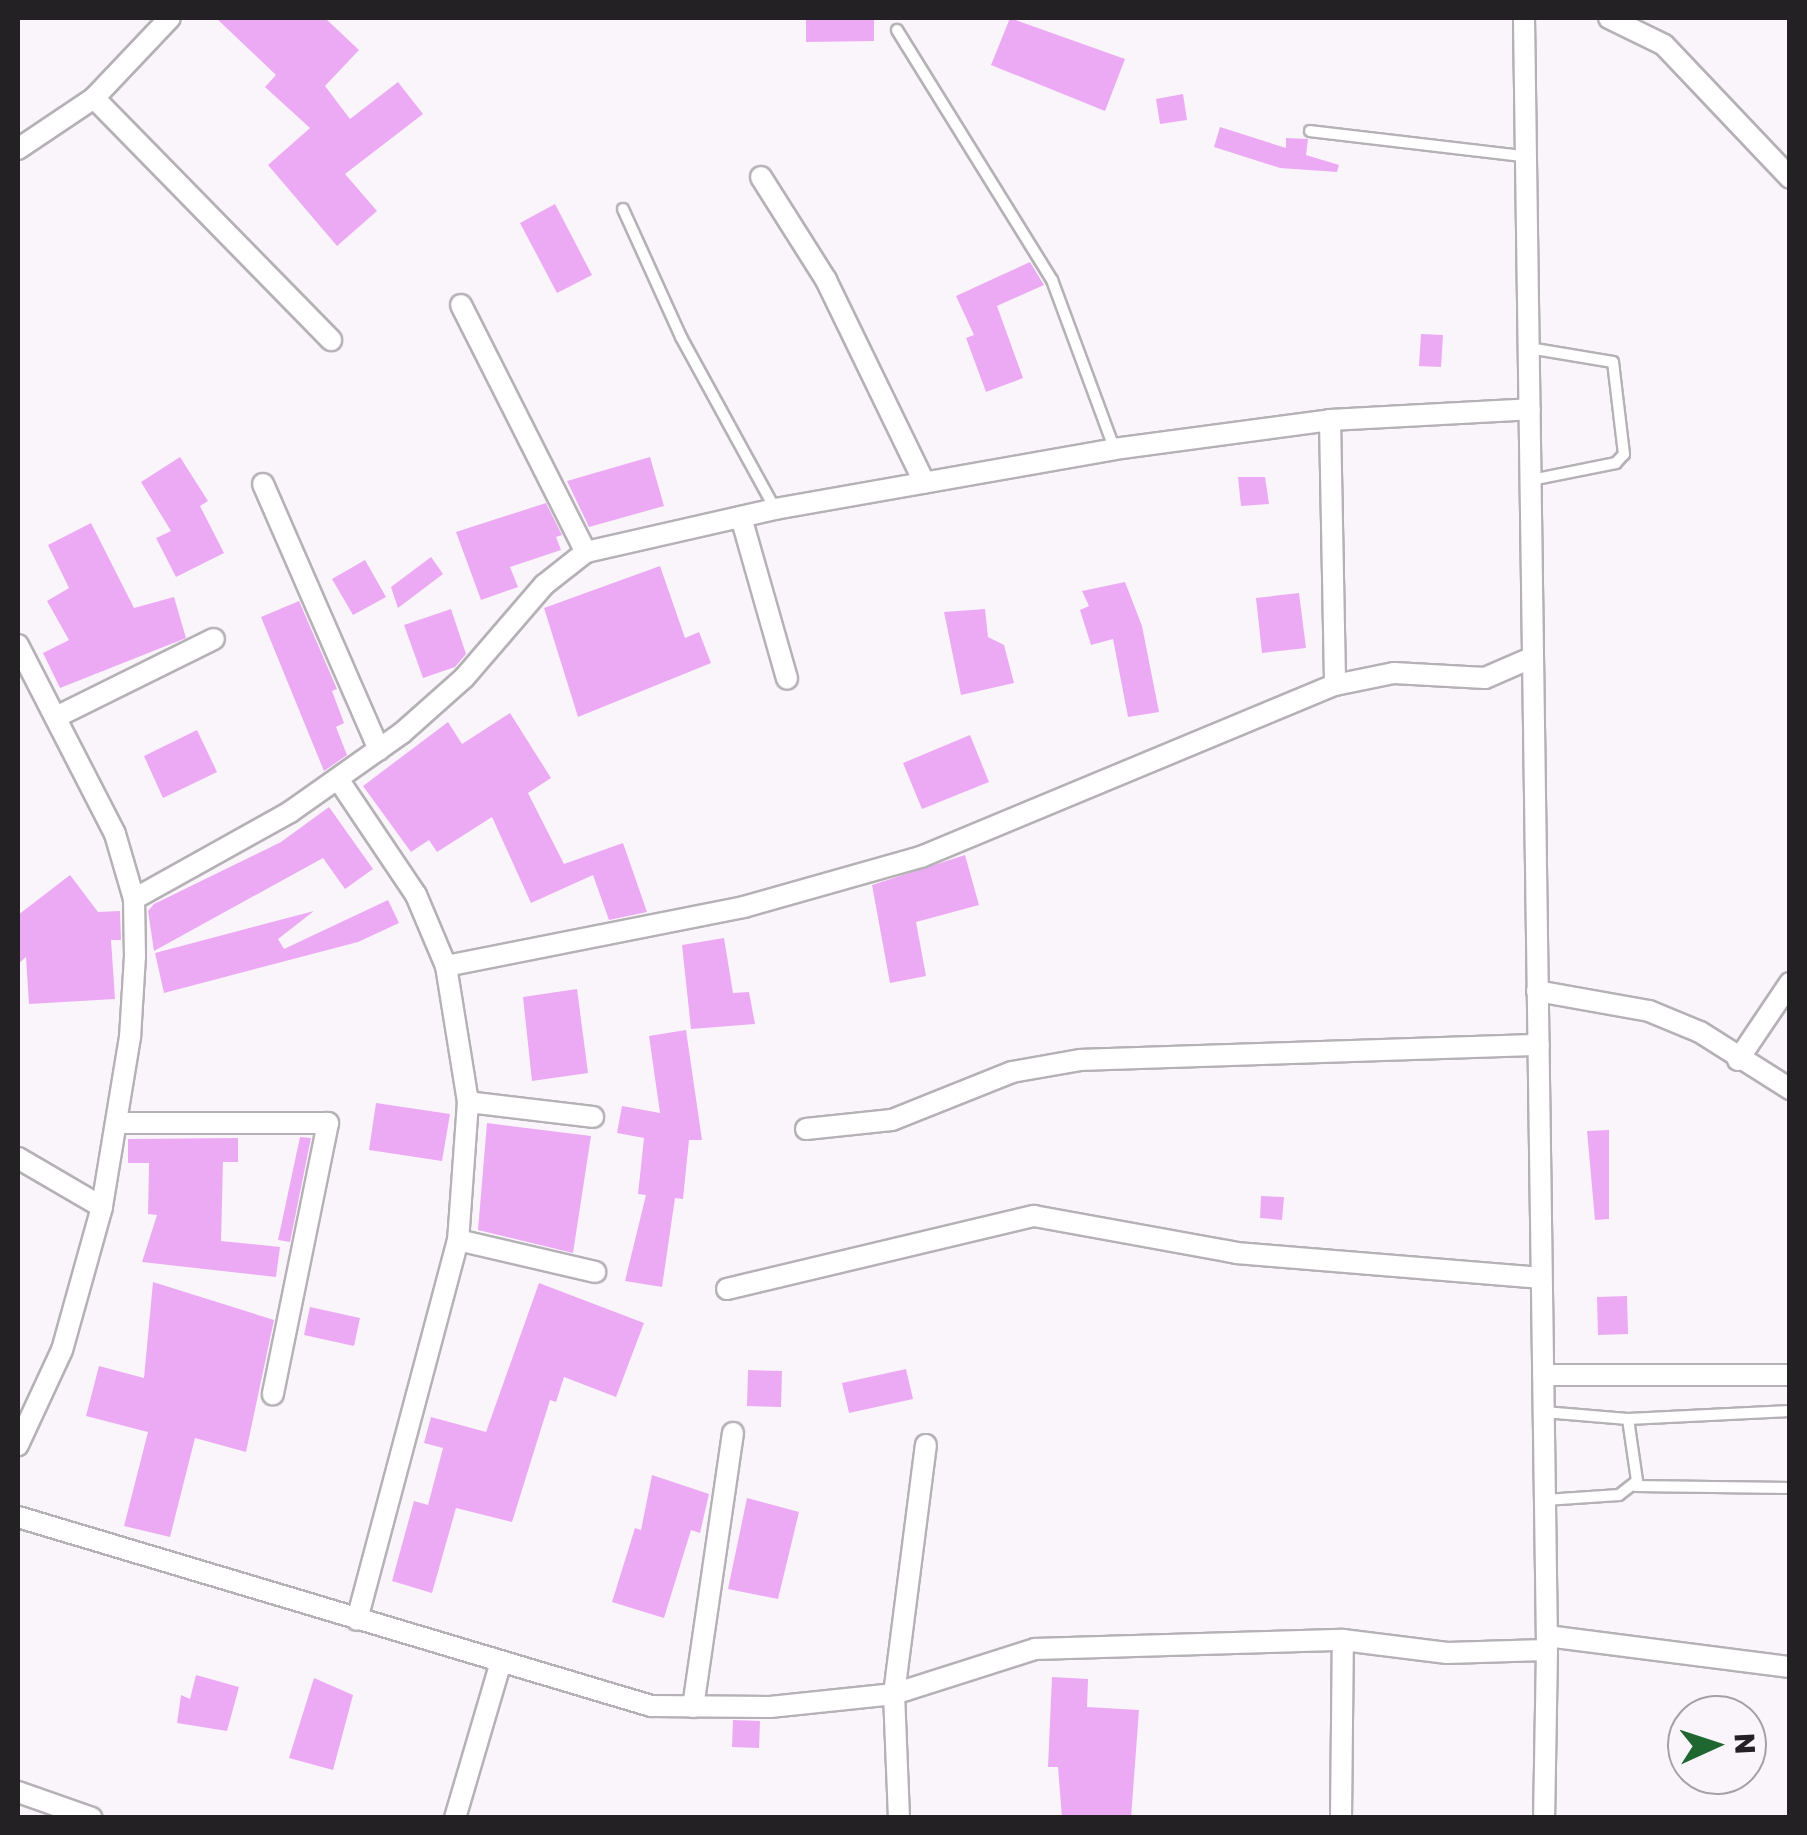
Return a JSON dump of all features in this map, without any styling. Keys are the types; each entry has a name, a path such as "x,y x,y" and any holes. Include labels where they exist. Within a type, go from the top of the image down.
{"street":[{"path":"18,148 94,98 170,18"},
{"path":"1524,18 1529,659 1546,1500 1544,1818"},
{"path":"1609,18 1664,45 1790,178"},
{"path":"94,98 331,340"},
{"path":"761,177 826,280 924,482"},
{"path":"461,305 586,552"},
{"path":"134,899 338,779 379,750 464,678 544,585 586,552 775,509 1114,450 1330,420 1530,408"},
{"path":"1330,420 1334,684"},
{"path":"263,484 379,750"},
{"path":"741,517 787,679"},
{"path":"56,717 214,638"},
{"path":"18,645 115,834 134,899 130,1038 102,1207 62,1350 18,1445"},
{"path":"446,966 744,906 922,858 1334,684 1394,673 1485,678 1529,659"},
{"path":"338,779 416,895 446,966 468,1102 458,1240 358,1620"},
{"path":"1738,1060 1790,983"},
{"path":"1537,991 1650,1011 1700,1032 1738,1060 1790,1088"},
{"path":"806,1129 892,1120 1012,1072 1081,1060 1538,1045"},
{"path":"468,1102 593,1117"},
{"path":"118,1123 328,1123 273,1394"},
{"path":"18,1158 102,1207"},
{"path":"727,1290 1034,1216 1237,1253 1542,1278"},
{"path":"458,1240 595,1272"},
{"path":"1542,1375 1790,1375"},
{"path":"692,1706 733,1433"},
{"path":"898,1818 894,1694 926,1445"},
{"path":"18,1517 651,1706 770,1707 894,1694 1035,1649 1343,1640 1446,1653 1547,1643 1790,1667"},
{"path":"1341,1818 1343,1640"},
{"path":"455,1818 501,1662"},
{"path":"18,1792 92,1818"}],"lane":[{"path":"897,30 1052,280 1114,450"},
{"path":"1310,131 1524,156"},
{"path":"623,209 681,337 775,509"},
{"path":"1528,348 1612,362 1624,454 1616,464 1529,480"},
{"path":"1543,1412 1628,1419 1790,1411"},
{"path":"1628,1419 1634,1428 1635,1486"},
{"path":"1546,1500 1619,1496 1635,1486 1790,1488"}],"building":[{"path":"216,18 325,18 359,50 325,86 350,119 398,82 423,114 345,174 377,211 337,246 268,165 310,128 265,87 276,75"},
{"path":"806,18 874,18 874,41 806,42"},
{"path":"1010,18 1125,59 1105,111 991,65"},
{"path":"1183,94 1187,120 1160,124 1156,99"},
{"path":"1220,127 1286,148 1286,138 1308,139 1306,155 1339,165 1337,172 1280,168 1214,147"},
{"path":"555,204 592,275 557,293 520,223"},
{"path":"1030,262 1044,285 997,306 1023,378 986,392 966,338 974,335 956,296"},
{"path":"1421,334 1443,335 1441,367 1419,366"},
{"path":"180,457 208,501 200,506 224,553 176,577 156,538 171,531 141,482"},
{"path":"650,457 664,506 589,527 567,481"},
{"path":"1238,477 1265,477 1269,504 1241,506"},
{"path":"546,503 562,535 556,537 561,550 510,567 518,587 481,600 456,532"},
{"path":"91,523 134,608 174,597 186,638 60,688 43,653 69,640 47,601 69,588 48,545"},
{"path":"431,557 443,574 398,608 391,587"},
{"path":"365,560 386,597 353,615 332,579"},
{"path":"660,566 685,638 699,632 711,663 578,717 544,608"},
{"path":"1125,582 1142,626 1159,712 1128,717 1113,639 1091,645 1080,610 1089,606 1082,591"},
{"path":"1299,593 1306,648 1262,653 1256,598"},
{"path":"299,601 337,689 332,691 344,723 336,727 347,755 324,771 261,617"},
{"path":"451,609 466,654 455,667 423,678 404,625"},
{"path":"985,609 988,637 1004,645 1014,683 961,695 944,612"},
{"path":"510,713 551,778 528,793 564,864 623,843 647,912 609,920 593,875 531,903 492,817 437,852 429,840 411,852 363,786 448,722 462,744"},
{"path":"197,730 217,772 163,798 144,756"},
{"path":"970,735 989,782 922,809 903,763"},
{"path":"329,807 373,869 345,889 323,858 154,951 148,911 154,904 281,842"},
{"path":"965,855 979,905 916,922 926,976 890,983 872,885"},
{"path":"70,875 98,912 120,911 121,940 111,940 115,999 29,1004 26,957 18,964 18,915"},
{"path":"388,900 399,923 358,942 164,993 155,953 314,911 278,939 284,949"},
{"path":"724,938 733,993 749,992 755,1024 691,1029 682,945"},
{"path":"577,989 588,1073 532,1081 523,997"},
{"path":"686,1030 702,1140 689,1140 683,1199 675,1198 662,1287 625,1281 646,1195 638,1194 644,1138 617,1133 622,1106 660,1113 649,1036"},
{"path":"376,1103 450,1114 442,1161 369,1150"},
{"path":"487,1123 591,1136 573,1253 478,1230"},
{"path":"1609,1130 1609,1219 1595,1220 1587,1131"},
{"path":"300,1137 311,1138 290,1242 278,1240"},
{"path":"238,1138 238,1162 223,1162 221,1241 280,1247 276,1277 142,1262 157,1215 148,1214 149,1163 128,1163 128,1139"},
{"path":"1261,1196 1284,1197 1282,1220 1260,1218"},
{"path":"153,1282 274,1320 246,1452 195,1438 170,1537 124,1526 148,1432 86,1416 99,1366 144,1378"},
{"path":"539,1283 644,1323 616,1397 564,1377 556,1402 550,1400 512,1522 456,1508 432,1593 392,1581 414,1501 428,1505 443,1448 424,1443 431,1417 486,1432"},
{"path":"1627,1296 1628,1334 1598,1335 1597,1297"},
{"path":"310,1307 360,1318 354,1346 304,1335"},
{"path":"906,1369 913,1399 849,1413 842,1383"},
{"path":"748,1370 782,1371 781,1407 747,1406"},
{"path":"652,1475 709,1494 700,1533 691,1530 664,1618 612,1602 635,1528 641,1530"},
{"path":"747,1498 799,1512 778,1599 728,1589"},
{"path":"196,1675 239,1687 227,1731 177,1723 181,1695 190,1699"},
{"path":"1052,1677 1088,1679 1087,1707 1139,1710 1131,1818 1062,1818 1058,1767 1048,1767"},
{"path":"314,1678 353,1695 333,1770 289,1758"},
{"path":"733,1720 760,1721 759,1748 732,1747"}]}
